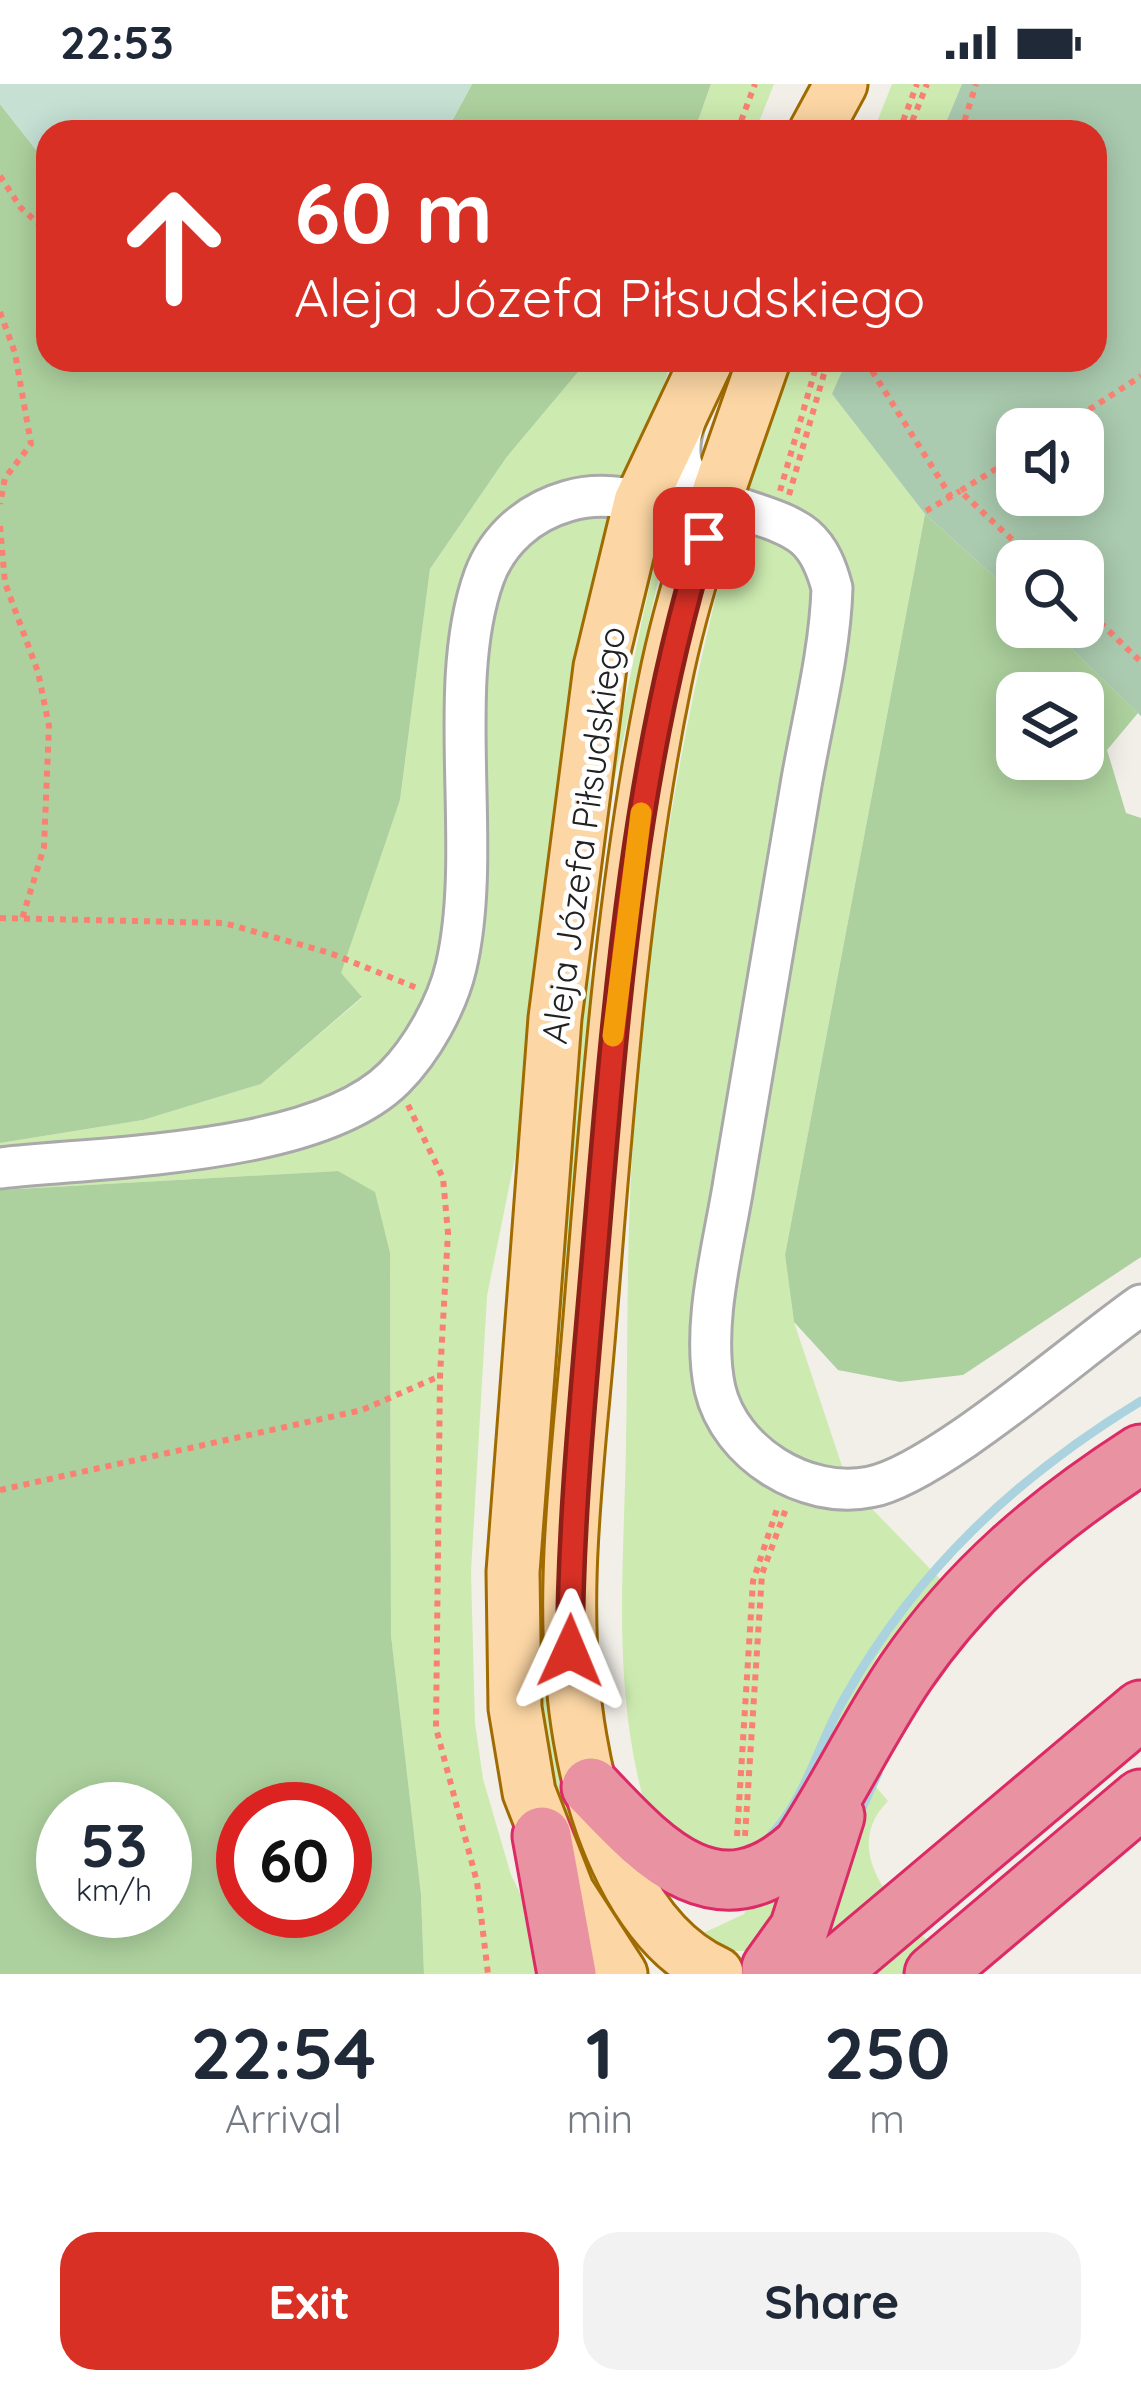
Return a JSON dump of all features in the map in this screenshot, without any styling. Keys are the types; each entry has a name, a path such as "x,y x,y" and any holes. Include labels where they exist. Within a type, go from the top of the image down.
{"highway":[{"path":"591,1787 652,1852 681,1870 742,1878 779,1865 802,1846 908,1670 966,1595 1069,1500 1141,1454"},
{"path":"828,1974 1141,1710"},
{"path":"748,1972 799,1929 854,1755"},
{"path":"941,1968 1141,1799"},
{"path":"542,1836 568,1955 567,1974"}],"main road":[{"path":"822,120 841,84"},
{"path":"852,120 866,84"},
{"name":"Aleja Józefa Piłsudskiego","path":"621,1974 583,1920 542,1836 521,1751 512,1630 536,1255 568,894 600,667 640,502 701,372"},
{"name":"Aleja Józefa Piłsudskiego","path":"748,1972 674,1947 633,1889 591,1787 570,1651 585,1379 625,917 681,614 760,372"}],"street":[{"path":"703,372 680,446 691,477 716,500 805,537 818,551 832,588 712,1340 716,1390 726,1419 762,1460 793,1477 823,1488 870,1487 906,1472 1141,1305"},
{"path":"0,1168 275,1135 337,1115 393,1079 444,999 455,971 464,910 474,610 499,547 522,522 549,506 580,497 640,502 674,513 688,550 681,614"}],"path":[{"path":"742,120 755,84"},
{"path":"904,120 917,84"},
{"path":"913,120 927,84"},
{"path":"965,120 976,84"},
{"path":"0,176 36,221"},
{"path":"0,312 15,353 31,444 5,478 0,504"},
{"path":"776,524 815,372"},
{"path":"776,524 824,372"},
{"path":"872,372 951,497"},
{"path":"1091,408 1141,376"},
{"path":"926,511 996,469"},
{"path":"960,491 1012,540"},
{"path":"0,526 5,583 38,672 49,726 44,847 22,919"},
{"path":"1104,626 1141,662"},
{"path":"0,918 224,923 330,953 444,999"},
{"path":"393,1079 434,1151 448,1233 440,1376 436,1728 477,1882 486,1973"},
{"path":"0,1490 362,1410 440,1376"},
{"path":"742,1878 762,1574 793,1477"},
{"path":"742,1878 753,1581 793,1477"}],"green space":[{"path":"0,84 472,84 452,120 36,120 36,150 0,104"},
{"path":"472,84 711,84 698,120 452,120"},
{"path":"711,84 774,84 760,120 698,120"},
{"path":"892,84 962,84 947,120 878,120"},
{"path":"962,84 1141,84 1141,716 1104,680 1104,672 1096,672 1071,648 1104,648 1104,540 996,540 996,578 925,514 832,394 842,372 1107,372 1107,120 947,120"},
{"path":"0,104 36,150 36,372 578,372 506,458 430,569 400,800 341,973 362,997 261,1084 143,1120 0,1143"},
{"path":"578,372 668,372 622,508 556,806 517,1148 487,1296 471,1572 475,1723 483,1779 511,1875 539,1931 545,1974 424,1974 421,1894 391,1635 390,1253 338,1171 0,1190 0,1143 143,1120 261,1084 362,998 340,973 400,800 430,569 506,458"},
{"path":"783,372 842,372 833,395 925,514 785,1255 794,1322 848,1484 942,1581 878,1655 776,1844 713,1857 650,1822 629,1728 622,1634 628,1256 641,1044 666,845 704,647"},
{"path":"925,514 996,578 996,648 1071,648 1096,672 996,672 996,780 1104,780 1104,680 1138,713 1107,750 1126,813 1141,818 1141,1257 963,1375 900,1382 838,1370 794,1322 785,1255"},
{"path":"657,551 664,553 614,782 591,934 589,1091 552,1620 646,1940 629,1954 610,1931 553,1807 532,1670 567,1089 606,789"},
{"path":"338,1171 375,1192 390,1253 391,1635 421,1894 424,1974 0,1974 0,1190"},
{"path":"875,1786 888,1801 873,1824 869,1847 875,1871 905,1916 960,1974 836,1974 809,1956"},
{"path":"806,1860 758,1951 725,1951 697,1936 744,1914 752,1900"}],"waterway":[{"path":"771,1835 794,1804 836,1714 873,1651 937,1568 1052,1461 1141,1401"},
{"path":"858,1817 878,1773"}],"slow traffic":[{"path":"613,1036 641,813"}],"route":[{"path":"570,1651 585,1379 625,917 665,678 704,538"}]}
